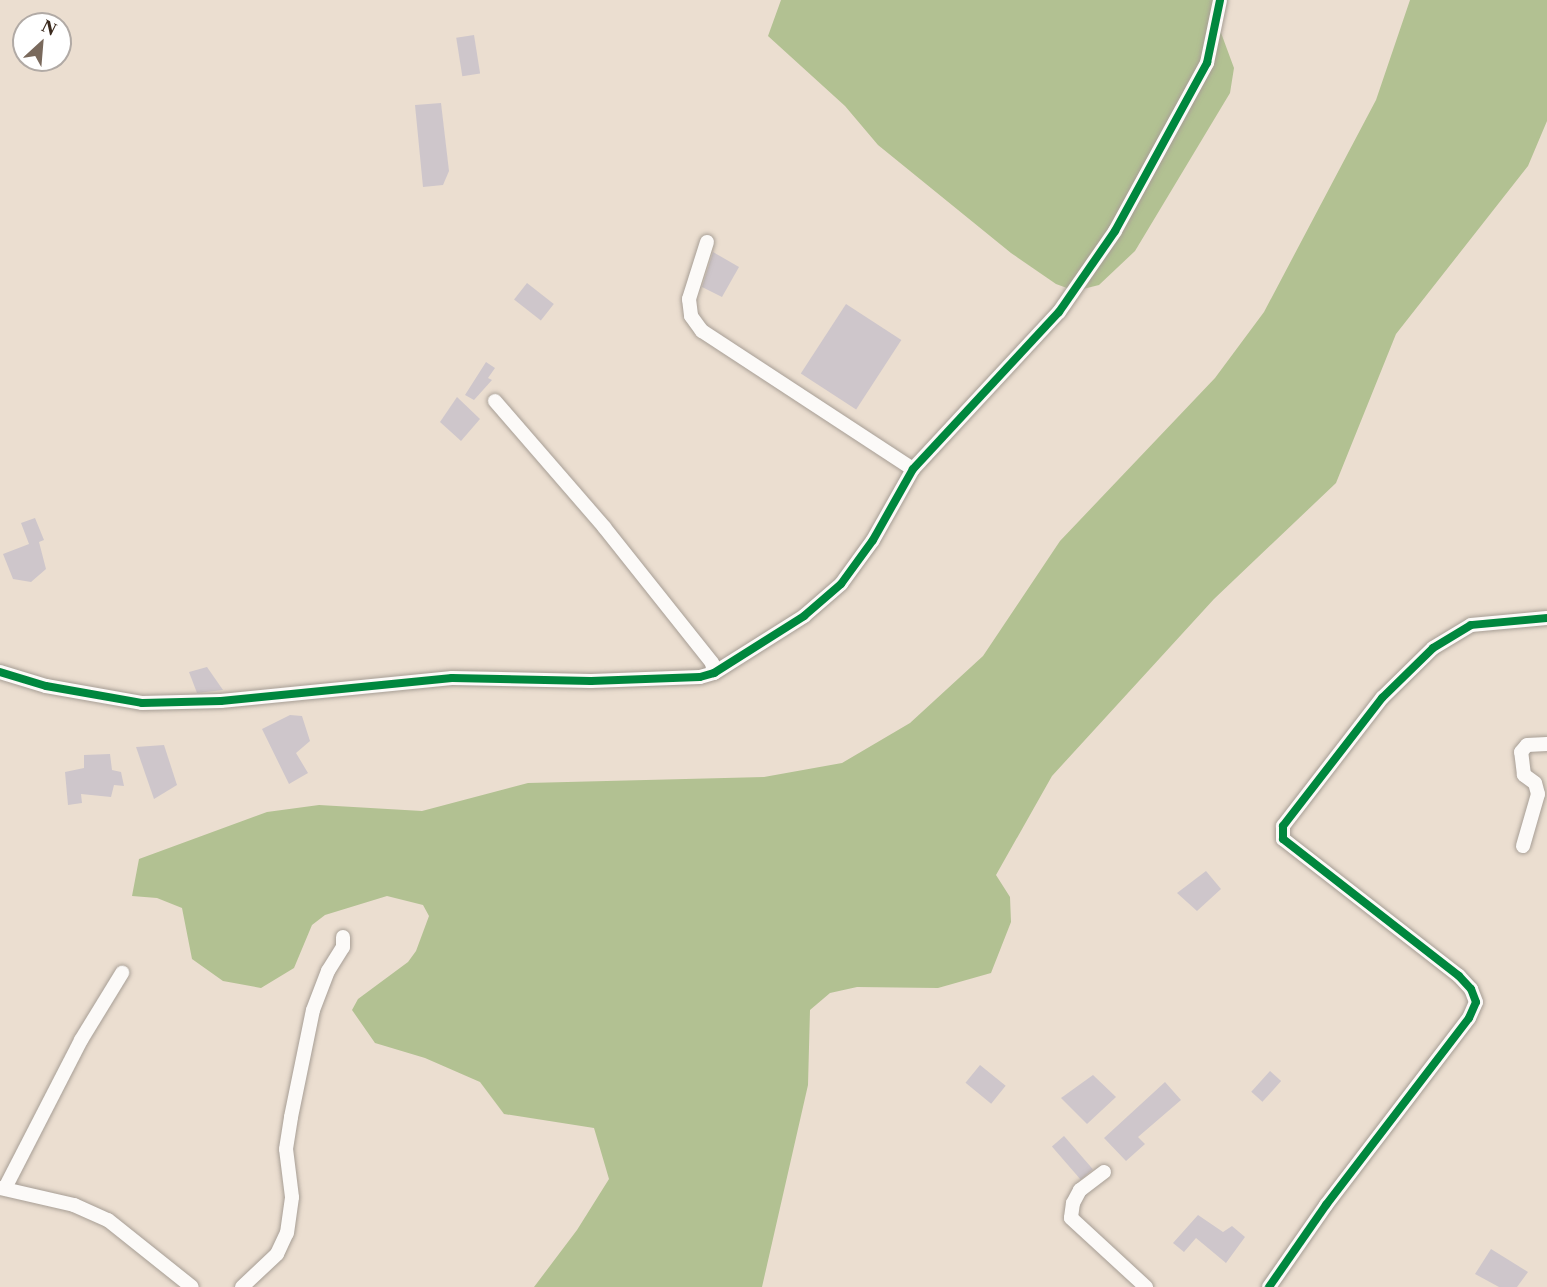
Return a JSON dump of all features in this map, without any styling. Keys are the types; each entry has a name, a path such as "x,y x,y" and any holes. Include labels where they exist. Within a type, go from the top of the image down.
{"street":[{"path":"0,672 46,686 142,703 221,701 452,678 591,681 700,677 714,673 804,616 841,584 873,540 913,470 1059,312 1115,231 1207,63 1220,0"},
{"path":"707,242 689,299 691,316 702,331 913,470"},
{"path":"495,401 618,545 712,663 714,673"},
{"path":"1269,1287 1326,1205 1469,1018 1476,1002 1471,989 1459,976 1283,839 1283,826 1382,698 1433,648 1471,625 1547,618"},
{"path":"1523,846 1538,794 1534,783 1524,775 1521,752 1527,745 1547,744"},
{"path":"242,1287 277,1254 287,1233 292,1197 286,1149 291,1117 313,1010 328,971 343,947 344,937"},
{"path":"122,973 81,1040 2,1188 74,1205 108,1220 192,1287"},
{"path":"1104,1172 1080,1190 1073,1203 1071,1218 1146,1287"}],"green space":[{"path":"781,0 1217,0 1217,22 1234,68 1230,93 1135,251 1099,285 1075,291 1056,284 1011,253 878,145 845,106 768,36"},
{"path":"1410,0 1547,0 1547,121 1528,166 1396,334 1336,483 1214,599 1052,776 996,875 1010,897 1011,922 991,973 938,988 857,987 830,993 810,1010 808,1085 762,1287 534,1287 577,1230 609,1179 594,1128 504,1114 480,1082 425,1058 375,1043 352,1010 358,999 408,962 416,951 429,916 423,905 387,896 325,915 312,925 294,968 261,988 223,981 192,959 182,908 157,898 132,896 139,859 267,812 319,805 422,811 528,783 764,777 842,763 910,723 983,656 1060,541 1215,378 1264,312 1376,100"}],"building":[{"path":"474,35 480,74 462,76 456,38"},
{"path":"441,103 449,171 443,185 423,187 415,105"},
{"path":"713,252 739,267 722,297 702,287"},
{"path":"527,283 554,304 541,320 514,300"},
{"path":"846,304 901,340 856,410 801,374"},
{"path":"486,362 495,368 488,378 492,380 474,400 465,395"},
{"path":"457,397 480,419 461,441 440,422"},
{"path":"35,518 44,540 39,542 46,569 31,582 13,579 3,554 29,544 21,523"},
{"path":"207,667 223,690 197,693 189,672"},
{"path":"290,715 302,716 310,741 296,753 308,773 289,784 262,729"},
{"path":"164,745 177,785 154,799 136,747"},
{"path":"110,754 112,770 121,772 124,786 114,785 111,797 81,794 82,803 68,805 65,772 84,768 84,755"},
{"path":"1206,871 1221,889 1197,911 1177,893"},
{"path":"980,1065 1006,1086 991,1104 966,1083"},
{"path":"1270,1071 1281,1081 1262,1102 1251,1092"},
{"path":"1093,1075 1116,1097 1087,1124 1061,1098"},
{"path":"1165,1082 1181,1100 1138,1137 1145,1144 1126,1161 1104,1138"},
{"path":"1064,1136 1093,1169 1081,1180 1052,1146"},
{"path":"1198,1215 1223,1232 1232,1226 1245,1237 1226,1263 1196,1238 1184,1252 1173,1243"},
{"path":"1491,1249 1528,1272 1517,1287 1499,1287 1475,1274"}],"cycle path":[{"path":"0,672 46,686 142,703 221,701 452,678 591,681 700,677 714,673 804,616 841,584 873,540 913,469 1059,312 1115,231 1207,63 1220,0"},
{"path":"1269,1287 1326,1205 1469,1018 1476,1002 1471,989 1459,976 1283,839 1283,826 1382,698 1433,648 1471,625 1547,618"}]}
